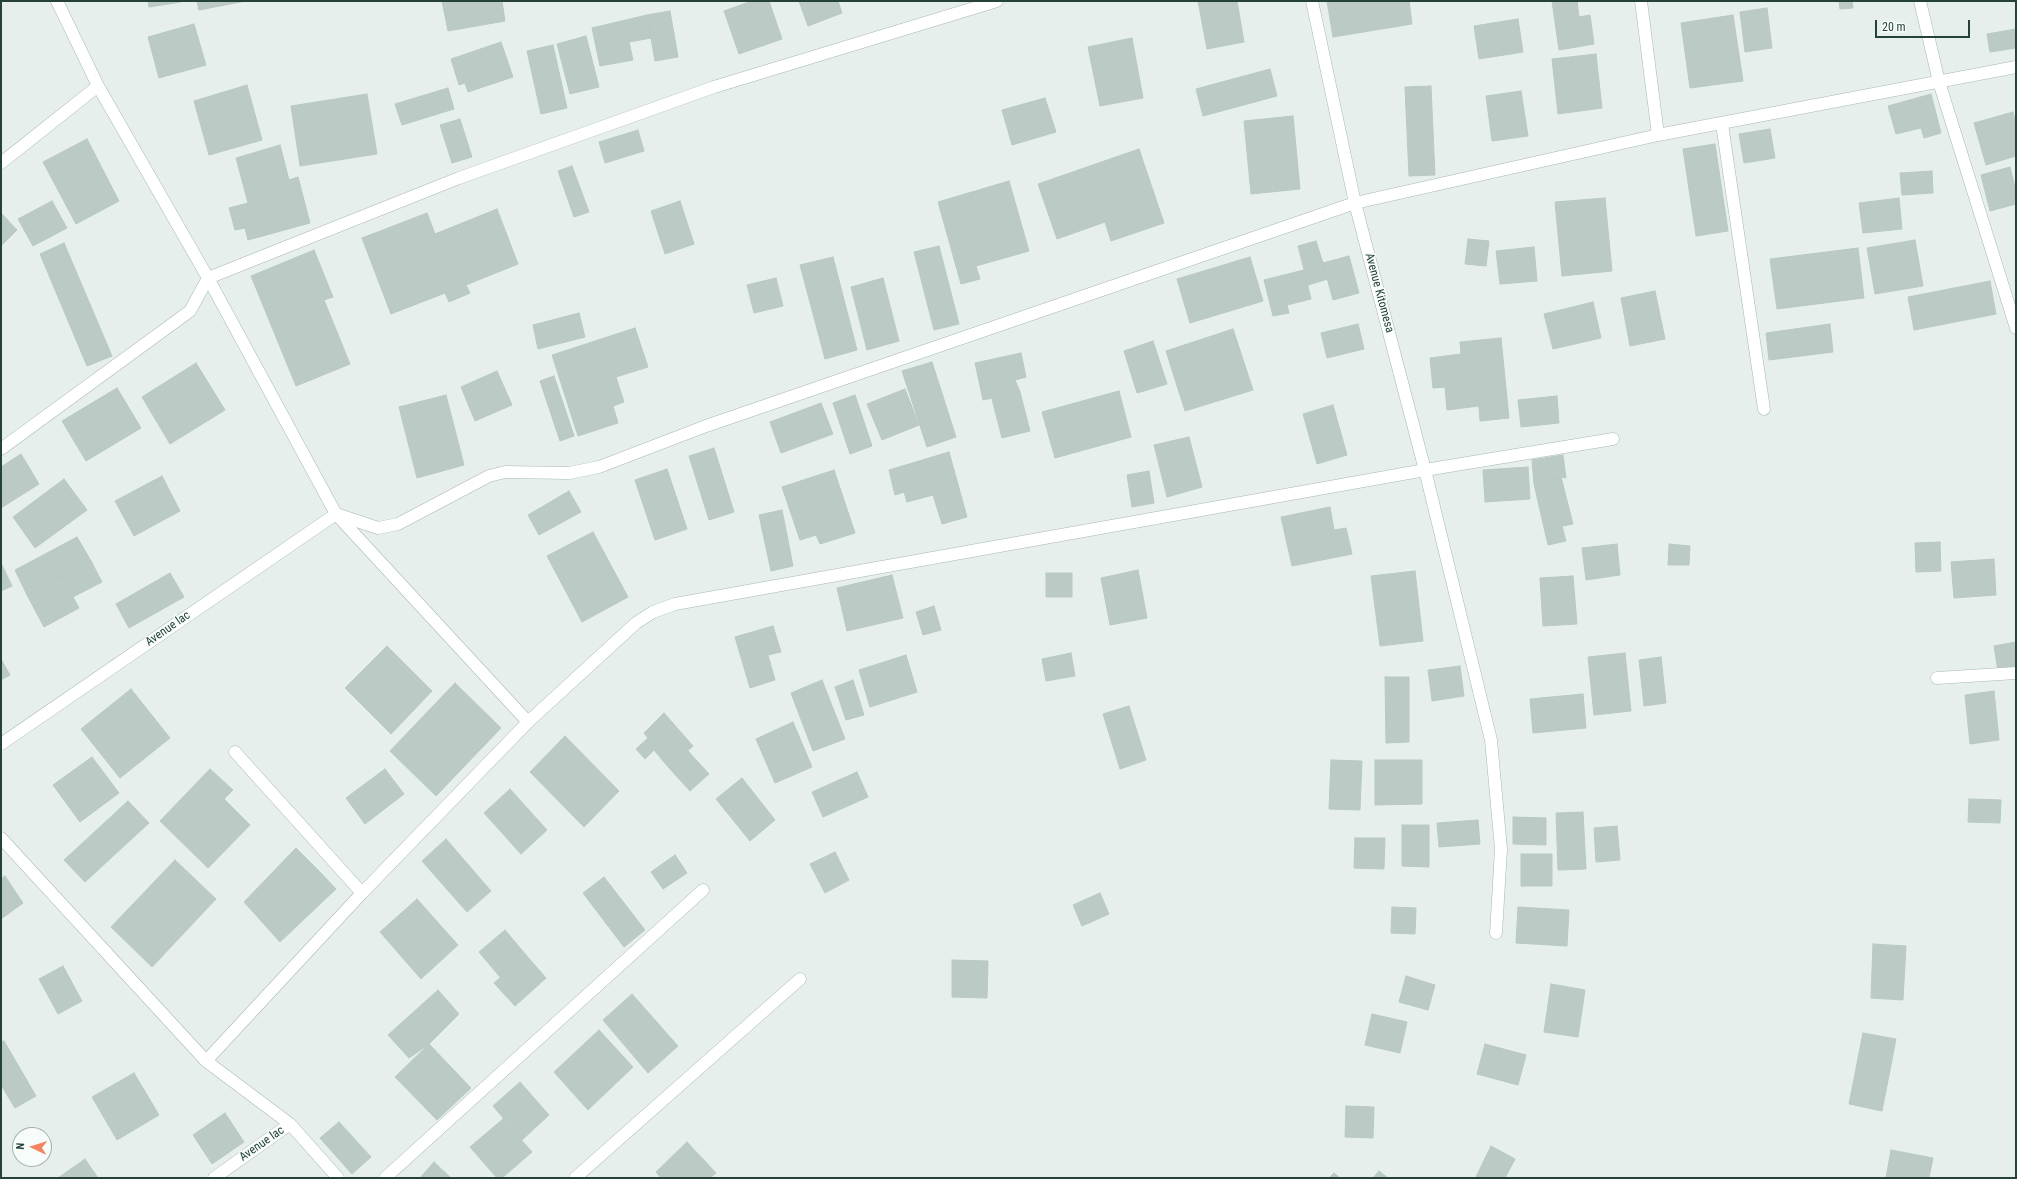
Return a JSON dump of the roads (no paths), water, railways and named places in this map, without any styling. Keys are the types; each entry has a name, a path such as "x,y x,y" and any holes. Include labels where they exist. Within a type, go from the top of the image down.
{"street":[{"path":"57,1 98,86 208,278 336,514 528,722"},
{"path":"1,449 190,311 208,278 459,178 692,95 746,77 997,1"},
{"name":"Avenue Kitomesa","path":"1312,1 1355,203 1425,470 1491,740 1501,849 1496,933"},
{"path":"1641,1 1658,135"},
{"path":"1920,1 1939,82 2016,328"},
{"path":"336,514 378,528 398,524 489,476 505,472 569,473 599,468 706,426 1355,203 1658,135 2016,67"},
{"path":"1,163 98,86"},
{"path":"1722,124 1764,409"},
{"path":"206,1061 362,893 528,722 636,623 653,612 675,604 1425,470 1613,439"},
{"name":"Avenue lac","path":"1,744 336,514"},
{"path":"1937,678 2016,673"},
{"path":"235,752 362,893"},
{"path":"1,838 206,1061 290,1124 338,1178"},
{"path":"385,1178 703,890"},
{"path":"575,1178 800,979"},
{"name":"Avenue lac","path":"214,1178 290,1124"}]}
